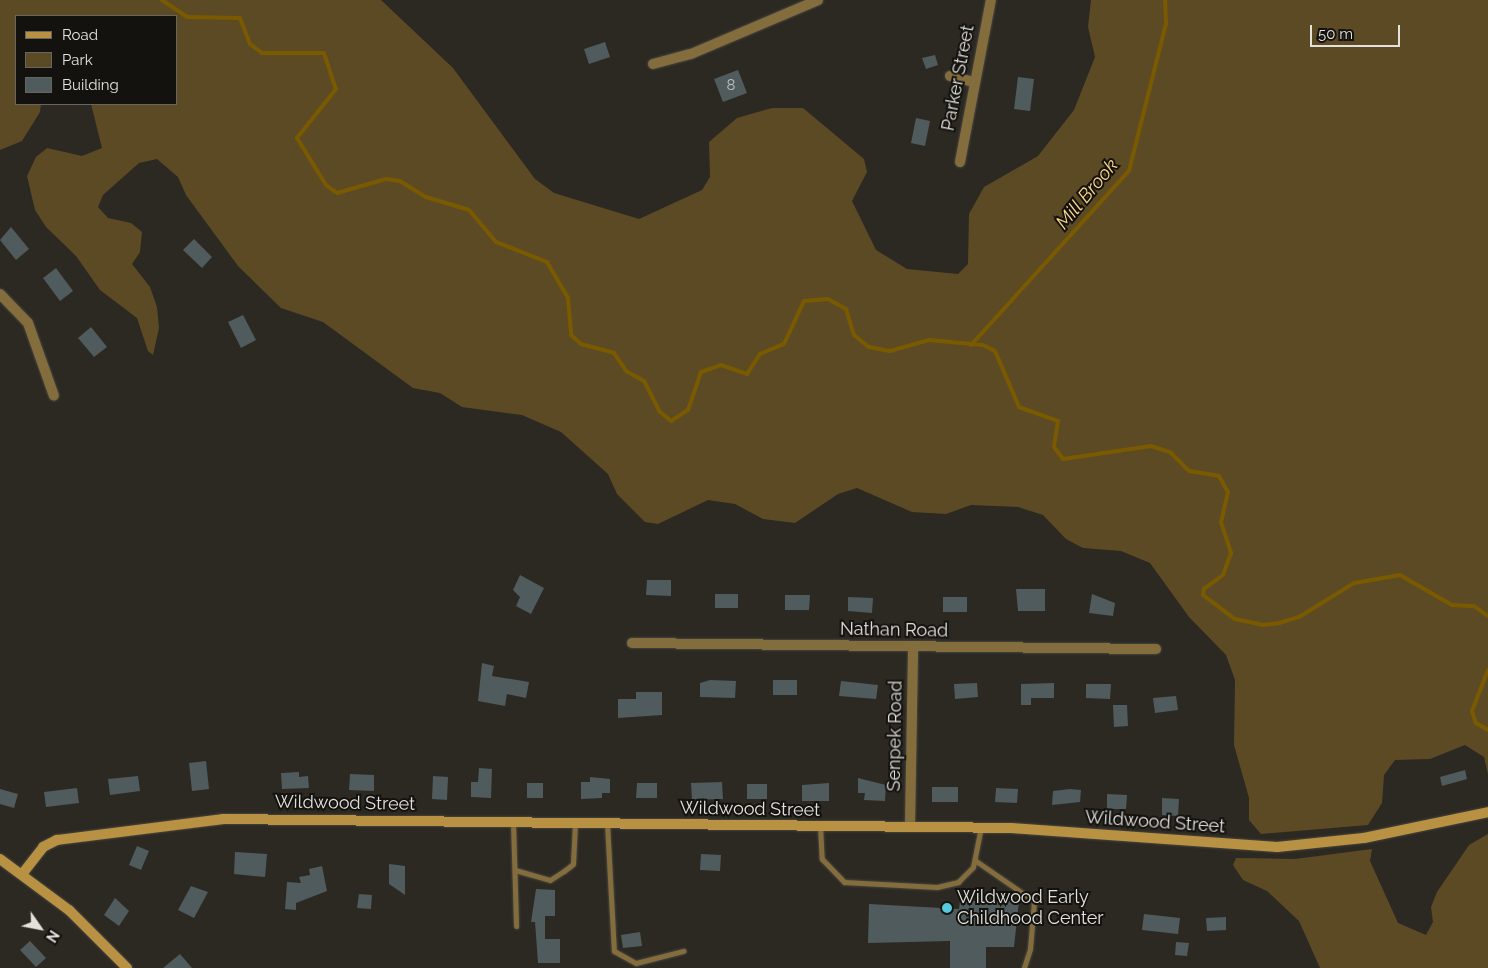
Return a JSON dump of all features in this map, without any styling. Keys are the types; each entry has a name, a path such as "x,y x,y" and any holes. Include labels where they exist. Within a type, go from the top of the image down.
{"street":[{"path":"653,64 691,54 818,0"},
{"name":"Parker Street","path":"960,162 990,0"},
{"path":"950,76 974,82"},
{"path":"0,294 28,324 54,396"},
{"name":"Nathan Road","path":"632,643 1156,649"},
{"name":"Senpek Road","path":"910,826 913,647"},
{"name":"Wildwood Street","path":"23,873 39,851 58,840 188,821 981,827 1277,847 1364,838 1488,812"},
{"path":"0,859 23,873 69,910 126,968"}],"lane":[{"path":"513,822 516,926"},
{"path":"515,870 550,880 573,864 575,823"},
{"path":"607,823 614,951 636,963 684,951"},
{"path":"820,826 824,864 849,884 948,886 966,876 976,861 981,827"},
{"path":"976,861 1034,901 1032,940 1024,968"}],"green space":[{"path":"0,0 381,0 453,68 535,179 554,193 639,219 702,190 710,177 709,142 737,118 772,108 803,108 864,159 867,172 852,201 876,250 907,269 958,274 968,264 969,214 984,187 1038,156 1074,110 1095,57 1088,27 1091,0 1488,0 1488,774 1484,757 1465,745 1430,759 1395,760 1384,775 1382,803 1368,825 1261,834 1249,820 1249,798 1234,745 1235,680 1226,655 1189,617 1150,563 1121,551 1083,548 1066,539 1043,515 1018,507 971,505 946,514 912,512 857,488 838,494 795,523 763,519 735,504 708,500 658,524 645,522 617,494 608,474 561,432 522,415 462,407 440,393 413,388 323,322 281,308 238,266 186,195 178,177 157,159 139,163 103,195 98,207 108,218 131,223 142,232 140,252 132,264 150,287 157,307 159,328 153,355 148,351 137,318 100,290 76,256 46,227 35,210 27,176 36,157 47,148 82,156 102,148 91,105 178,105 178,15 15,15 15,105 41,105 40,112 22,141 0,150"},
{"path":"1488,834 1488,968 1320,968 1299,921 1267,891 1243,880 1233,865 1236,858 1295,859 1372,849 1370,861 1398,923 1426,935 1433,922 1431,907 1437,892 1469,845"}],"building":[{"path":"605,42 610,57 589,64 584,49"},
{"path":"935,55 938,65 926,69 922,58"},
{"path":"738,70 747,93 723,102 714,79"},
{"path":"1018,77 1034,79 1030,111 1014,109"},
{"path":"916,118 930,121 925,146 911,143"},
{"path":"11,227 29,249 16,260 0,240"},
{"path":"194,239 212,257 202,268 183,250"},
{"path":"56,268 73,291 60,301 43,278"},
{"path":"243,315 256,340 241,348 228,322"},
{"path":"91,327 107,347 94,357 78,338"},
{"path":"520,575 544,588 531,614 516,606 520,597 513,590"},
{"path":"647,580 671,580 671,596 646,595"},
{"path":"1016,589 1045,589 1045,611 1018,611"},
{"path":"715,594 738,594 738,608 715,608"},
{"path":"1092,594 1115,603 1113,616 1089,613"},
{"path":"785,595 810,595 809,610 785,610"},
{"path":"848,597 873,598 872,613 848,611"},
{"path":"943,597 967,597 967,612 943,612"},
{"path":"482,663 494,666 492,676 529,682 526,698 507,694 505,706 478,701"},
{"path":"710,680 736,681 735,698 700,697 700,683"},
{"path":"773,680 797,680 797,695 773,695"},
{"path":"841,681 878,685 876,699 839,696"},
{"path":"977,683 978,697 955,699 954,684"},
{"path":"1054,683 1054,698 1031,698 1031,705 1021,705 1021,684"},
{"path":"1086,684 1111,684 1110,699 1086,698"},
{"path":"636,692 662,692 662,715 618,718 618,699 636,699"},
{"path":"1176,696 1178,710 1155,713 1153,698"},
{"path":"1113,705 1127,705 1128,726 1114,727"},
{"path":"206,761 209,789 192,791 189,763"},
{"path":"479,768 492,769 491,798 471,797 471,782 478,782"},
{"path":"1465,770 1467,779 1442,786 1440,777"},
{"path":"299,772 299,777 308,776 309,788 282,789 281,773"},
{"path":"350,774 374,775 374,791 349,790"},
{"path":"138,776 140,791 110,795 108,779"},
{"path":"433,776 448,777 447,800 432,799"},
{"path":"590,777 610,779 610,793 602,793 602,798 581,799 581,782 590,782"},
{"path":"858,778 886,785 885,801 864,800 865,793 858,793"},
{"path":"722,782 723,799 692,800 691,783"},
{"path":"527,783 543,783 543,798 527,798"},
{"path":"637,783 657,783 657,798 636,798"},
{"path":"829,783 829,801 802,801 802,785"},
{"path":"747,784 767,784 767,799 747,799"},
{"path":"932,787 958,787 958,802 932,802"},
{"path":"77,788 79,803 46,807 44,792"},
{"path":"996,788 1018,789 1017,803 995,802"},
{"path":"0,789 18,794 14,808 0,804"},
{"path":"1081,790 1080,802 1052,805 1053,791"},
{"path":"1107,794 1127,795 1126,809 1107,809"},
{"path":"1162,798 1179,799 1178,816 1162,815"},
{"path":"137,846 149,851 141,870 129,865"},
{"path":"235,852 267,854 265,877 234,874"},
{"path":"701,854 721,855 720,871 700,870"},
{"path":"389,864 405,866 405,895 389,884"},
{"path":"322,866 327,891 296,903 296,910 285,909 287,882 301,883 299,877 310,875 309,869"},
{"path":"191,886 208,892 194,918 178,910"},
{"path":"536,889 555,890 555,916 545,916 545,939 560,939 560,963 538,963 535,922 531,922"},
{"path":"359,894 372,895 371,909 357,908"},
{"path":"115,898 129,911 119,926 104,915"},
{"path":"960,901 1019,901 1014,947 986,947 986,968 950,968 950,941 868,943 869,904 959,909"},
{"path":"1144,914 1180,918 1178,934 1142,930"},
{"path":"1226,917 1226,930 1207,931 1206,918"},
{"path":"640,932 642,946 623,948 621,935"},
{"path":"30,941 46,958 36,967 20,950"},
{"path":"1176,942 1189,943 1187,956 1175,955"},
{"path":"180,954 192,968 163,968"}],"waterway":[{"path":"162,0 187,17 240,18 250,44 262,53 324,53 336,89 297,138 326,185 337,193 386,179 400,181 426,197 469,210 496,242 547,262 568,298 571,335 581,344 614,353 626,371 644,381 660,412 671,421 688,410 701,372 721,365 747,374 760,354 784,344 804,301 828,299 846,309 854,335 869,347 890,351 929,340 983,345 995,351 1019,407 1058,421 1054,447 1063,459 1151,446 1170,452 1189,471 1219,476 1228,492 1221,522 1231,553 1223,575 1204,589 1203,595 1235,619 1263,625 1279,623 1299,617 1354,583 1400,575 1452,605 1474,606 1488,616"},
{"name":"Mill Brook","path":"971,345 1129,171 1166,24 1165,0"},
{"path":"1488,670 1472,711 1476,723 1488,730"}],"place":[{"name":"Wildwood Early Childhood Center","path":"947,908"}]}
